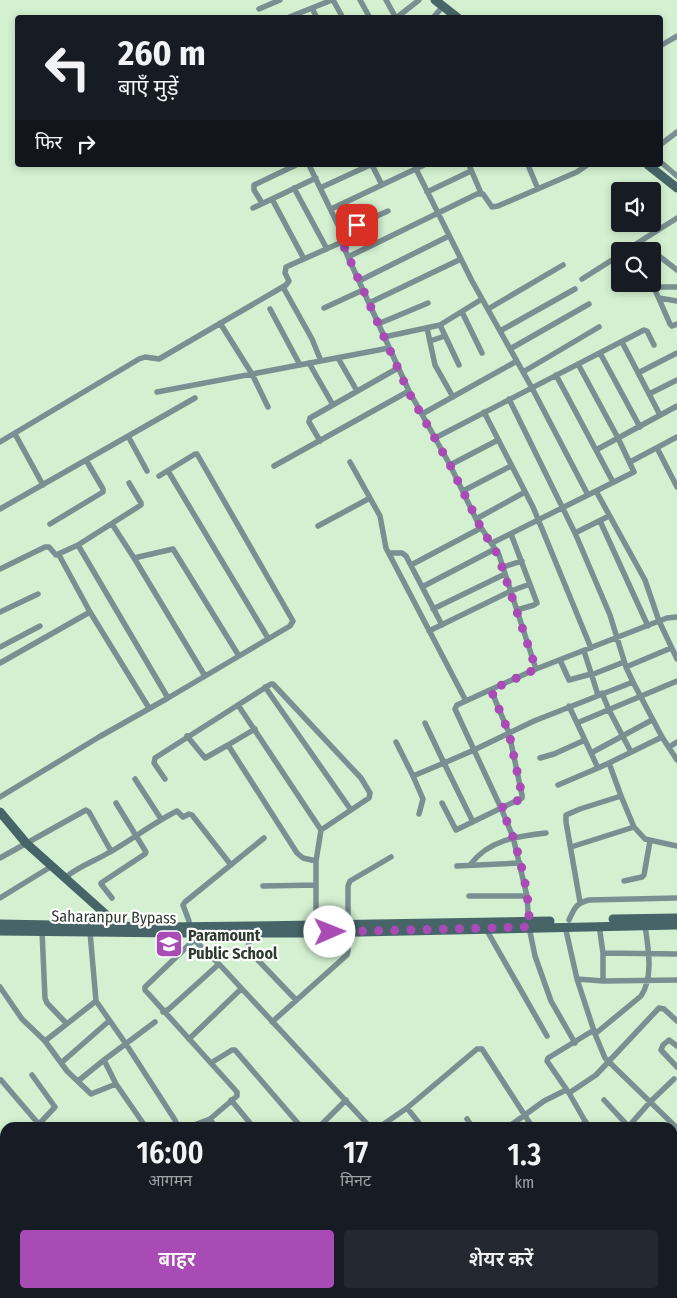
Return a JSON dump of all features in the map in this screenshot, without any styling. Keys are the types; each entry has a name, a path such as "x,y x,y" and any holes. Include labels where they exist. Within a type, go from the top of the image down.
{"main road":[{"path":"439,3 454,15"},
{"path":"660,167 677,188"},
{"path":"0,924 115,929 112,920 26,843 2,818"},
{"path":"567,923 677,918"},
{"name":"Saharanpur Bypass","path":"0,931 90,932 115,929 244,933 330,929 486,929 529,924 567,923 599,926 677,925"},
{"path":"348,929 529,924"},
{"path":"189,932 316,926 330,929"}],"street":[{"path":"259,9 280,0"},
{"path":"294,15 333,0 341,15"},
{"path":"360,0 368,15"},
{"path":"386,0 394,15"},
{"path":"400,15 419,0"},
{"path":"434,15 439,3"},
{"path":"312,8 316,15"},
{"path":"663,44 677,36"},
{"path":"663,143 677,132"},
{"path":"262,203 254,190 254,185 292,167"},
{"path":"310,167 342,232 342,242 408,391 450,465 476,519 494,546 504,570 536,669"},
{"path":"320,188 366,167"},
{"path":"373,167 382,185"},
{"path":"331,210 420,167"},
{"path":"529,167 538,189"},
{"path":"427,192 470,168 481,193 489,204 495,207 577,172 584,167"},
{"path":"660,167 677,176"},
{"path":"416,169 482,300 532,388 588,495"},
{"path":"253,208 316,178"},
{"path":"294,188 327,249"},
{"path":"348,256 481,193"},
{"path":"272,199 304,259"},
{"path":"342,232 388,211"},
{"path":"639,242 677,218"},
{"path":"359,281 449,236"},
{"path":"0,442 140,359 159,359 283,287 289,281 285,269 342,242"},
{"path":"661,258 677,270"},
{"path":"369,303 461,259"},
{"path":"582,279 611,260"},
{"path":"488,308 563,265"},
{"path":"661,286 677,287"},
{"path":"283,287 312,339 321,361"},
{"path":"500,331 575,289"},
{"path":"324,308 363,290"},
{"path":"656,292 671,326 677,324"},
{"path":"659,298 677,301"},
{"path":"384,337 440,324 482,300"},
{"path":"378,324 428,303"},
{"path":"510,349 589,304"},
{"path":"270,309 300,365"},
{"path":"462,312 482,353"},
{"path":"220,323 252,374 268,407"},
{"path":"440,324 458,364"},
{"path":"523,372 599,327"},
{"path":"427,328 435,365 453,396"},
{"path":"434,438 646,330 654,345"},
{"path":"430,341 445,336"},
{"path":"622,342 660,415"},
{"path":"157,392 389,348"},
{"path":"600,353 640,427"},
{"path":"638,373 677,353"},
{"path":"338,358 357,391"},
{"path":"422,414 517,361"},
{"path":"309,363 333,405"},
{"path":"422,587 494,546 511,534 634,472 578,364"},
{"path":"320,440 309,420 398,368"},
{"path":"556,375 613,482"},
{"path":"649,394 677,380"},
{"path":"274,466 408,391"},
{"path":"0,509 196,398"},
{"path":"509,399 575,533 610,616 625,665 652,720 677,760"},
{"path":"596,450 677,406"},
{"path":"484,412 538,520 591,648"},
{"path":"15,434 43,484"},
{"path":"128,436 147,471"},
{"path":"630,462 677,437"},
{"path":"450,465 498,440"},
{"path":"657,448 677,487"},
{"path":"0,797 290,626 292,621 199,457 195,454 159,476"},
{"path":"50,524 103,492 86,460"},
{"path":"350,462 382,521 384,544 466,701"},
{"path":"463,491 511,466"},
{"path":"168,471 268,638"},
{"path":"59,555 141,506 129,483"},
{"path":"596,491 645,580 659,621 677,659"},
{"path":"476,519 525,492"},
{"path":"318,526 370,498"},
{"path":"575,533 610,516"},
{"path":"600,521 648,626"},
{"path":"112,524 205,676"},
{"path":"411,565 481,528"},
{"path":"511,534 537,603 517,610"},
{"path":"78,545 168,698"},
{"path":"0,569 45,547 59,555 90,612 149,708"},
{"path":"134,558 173,549 239,656"},
{"path":"389,553 404,554 442,625"},
{"path":"433,609 522,561"},
{"path":"429,631 530,584"},
{"path":"0,612 38,594"},
{"path":"0,663 90,612"},
{"path":"575,1043 551,1001 535,956 529,924 527,896 513,837 455,709 457,704 536,669 659,621 677,617"},
{"path":"0,647 40,626"},
{"path":"560,660 569,680 625,665 671,648"},
{"path":"584,651 600,694 631,752"},
{"path":"577,723 677,681"},
{"path":"413,776 569,706 633,682"},
{"path":"165,779 154,763 154,759 270,684 276,686 361,778 370,793 370,796 321,830"},
{"path":"265,688 351,810"},
{"path":"442,803 455,830 521,799 522,796 509,733 491,690"},
{"path":"238,705 321,830 316,861 316,926"},
{"path":"569,706 598,768"},
{"path":"591,753 652,720"},
{"path":"425,723 473,822"},
{"path":"187,736 204,758 255,730"},
{"path":"558,785 610,763 662,737"},
{"path":"540,758 554,754 584,740"},
{"path":"396,742 423,799 419,814"},
{"path":"669,747 677,742"},
{"path":"228,745 297,853 303,858 316,861"},
{"path":"610,763 634,827 645,839 677,846"},
{"path":"135,779 161,819"},
{"path":"580,902 566,822 567,814 621,796"},
{"path":"112,898 100,884 145,854 145,850 116,803"},
{"path":"0,858 86,810 112,851"},
{"path":"66,877 177,811 183,817 192,815 231,865"},
{"path":"571,847 634,827"},
{"path":"470,865 496,844 513,837 546,833"},
{"path":"200,1122 210,1118 237,1096 238,1092 163,1012 145,990 145,987 189,932 189,921 183,904 264,838"},
{"path":"624,881 644,875 650,841"},
{"path":"272,1022 347,955 348,886 350,881 391,857"},
{"path":"457,866 520,863"},
{"path":"0,898 52,866"},
{"path":"263,886 316,885"},
{"path":"469,896 527,896"},
{"path":"670,1122 605,1058 577,979 567,923 580,902 604,899 677,898"},
{"path":"585,1122 547,1059 595,1032 641,996 647,980 648,954 645,925"},
{"path":"599,926 603,953 603,981"},
{"path":"486,929 547,1036"},
{"path":"42,931 45,998 49,1006 66,1024"},
{"path":"90,932 96,1001 176,1122"},
{"path":"189,932 366,1122"},
{"path":"244,933 254,956 296,1000"},
{"path":"603,953 677,954"},
{"path":"163,1012 169,1010 219,964"},
{"path":"577,979 603,981 677,980"},
{"path":"0,987 22,1019 45,1041 61,1063 91,1094 116,1084"},
{"path":"188,1039 241,989"},
{"path":"45,1041 96,1001"},
{"path":"515,1122 544,1101 568,1092 596,1075 661,1007 677,1021"},
{"path":"61,1063 109,1021"},
{"path":"78,1081 155,1022"},
{"path":"676,1044 669,1040 663,1045 661,1050 677,1067"},
{"path":"387,1122 482,1049 529,1122"},
{"path":"211,1063 235,1050 297,1122"},
{"path":"104,1060 116,1084 142,1122"},
{"path":"32,1075 55,1107 43,1122"},
{"path":"634,1122 650,1102 674,1079"},
{"path":"2,1080 37,1122"},
{"path":"231,1100 249,1122"},
{"path":"324,1122 346,1100"},
{"path":"604,1100 625,1122"},
{"path":"407,1108 418,1122"},
{"path":"210,1118 212,1122"}],"place":[{"name":"Paramount Public School","path":"169,944"}],"route":[{"path":"330,932 529,927 527,896 520,863 513,837 501,808 521,799 522,795 509,733 491,690 536,669 498,555 481,528 450,465 408,391 342,242 342,232 357,225"}]}
